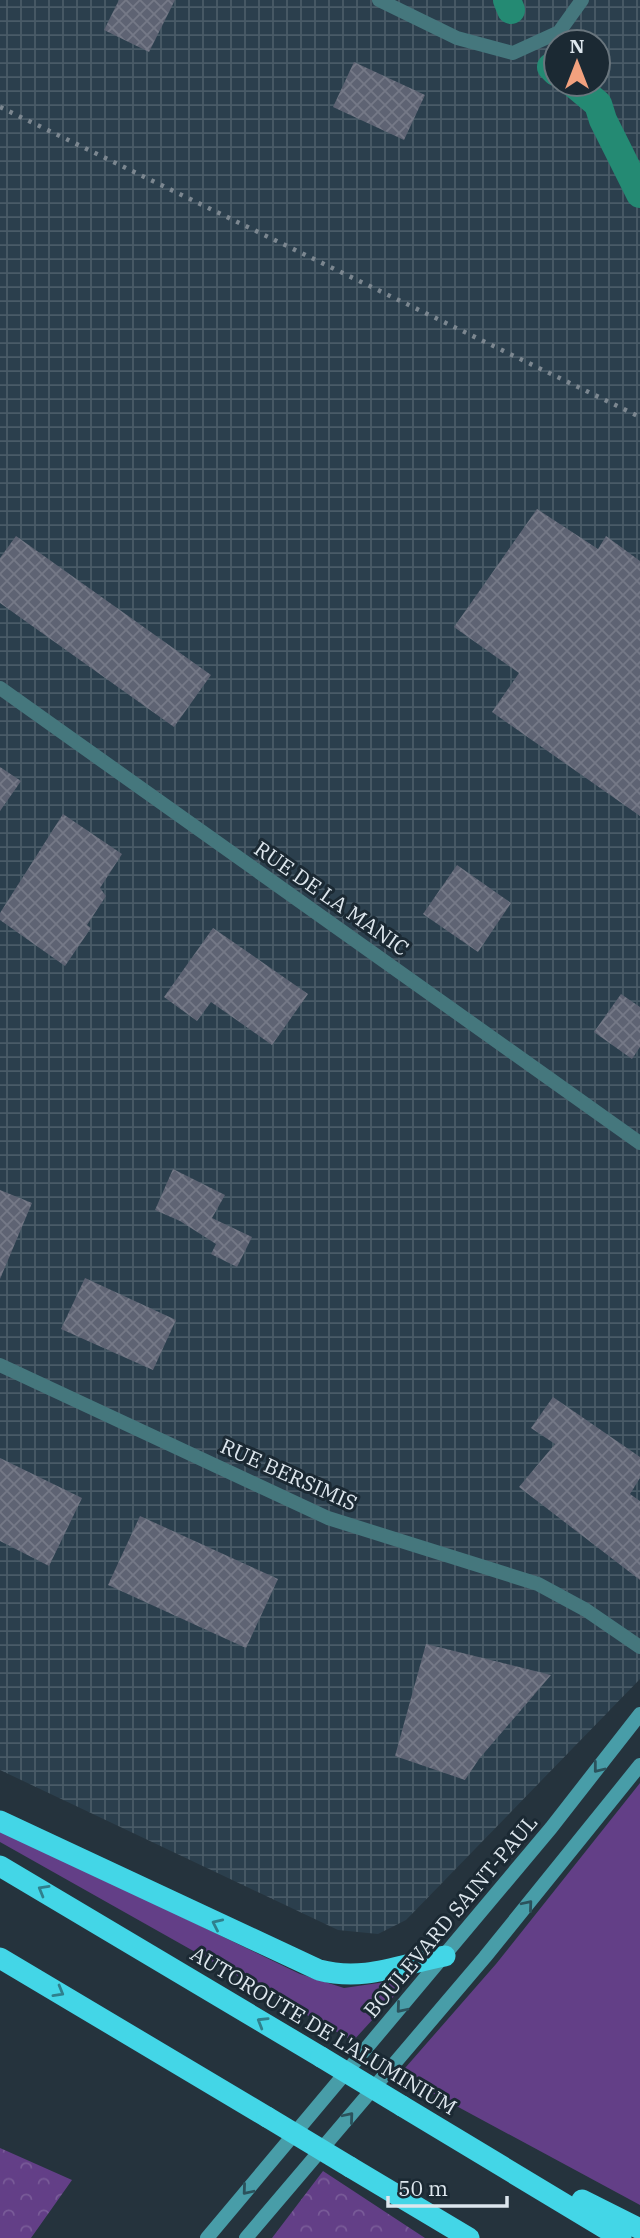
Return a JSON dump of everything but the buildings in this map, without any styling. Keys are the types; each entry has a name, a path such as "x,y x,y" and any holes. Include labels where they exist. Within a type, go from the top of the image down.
{"highway":[{"path":"0,1821 319,1970 348,1976 367,1976 445,1956"},
{"name":"AUTOROUTE DE L'ALUMINIUM","path":"0,1866 621,2238"},
{"path":"0,1958 469,2238"},
{"path":"438,2127 640,2229"}],"main road":[{"name":"BOULEVARD SAINT-PAUL","path":"207,2238 445,1956 640,1714"},
{"path":"246,2238 485,1957 640,1765"}],"street":[{"path":"379,0 457,38 513,53 559,32 582,0"},
{"name":"RUE DE LA MANIC","path":"0,688 640,1143"},
{"name":"RUE BERSIMIS","path":"0,1365 328,1518 538,1584 586,1610 640,1647"}],"shaded area":[{"path":"0,0 640,0 640,1679 406,1920 378,1934 338,1930 0,1770"}],"green space":[{"path":"640,1783 640,2205 399,2075 496,1964"},
{"path":"0,1829 300,1974 344,1988 406,1979 406,1983 353,2041 0,1842"},
{"path":"0,2148 72,2180 31,2238 0,2238"},
{"path":"323,2171 425,2238 272,2238"}],"waterway":[{"path":"507,0 511,10"},
{"path":"591,98 598,104 603,120 640,194"}],"railway":[{"path":"0,107 640,417"}]}
